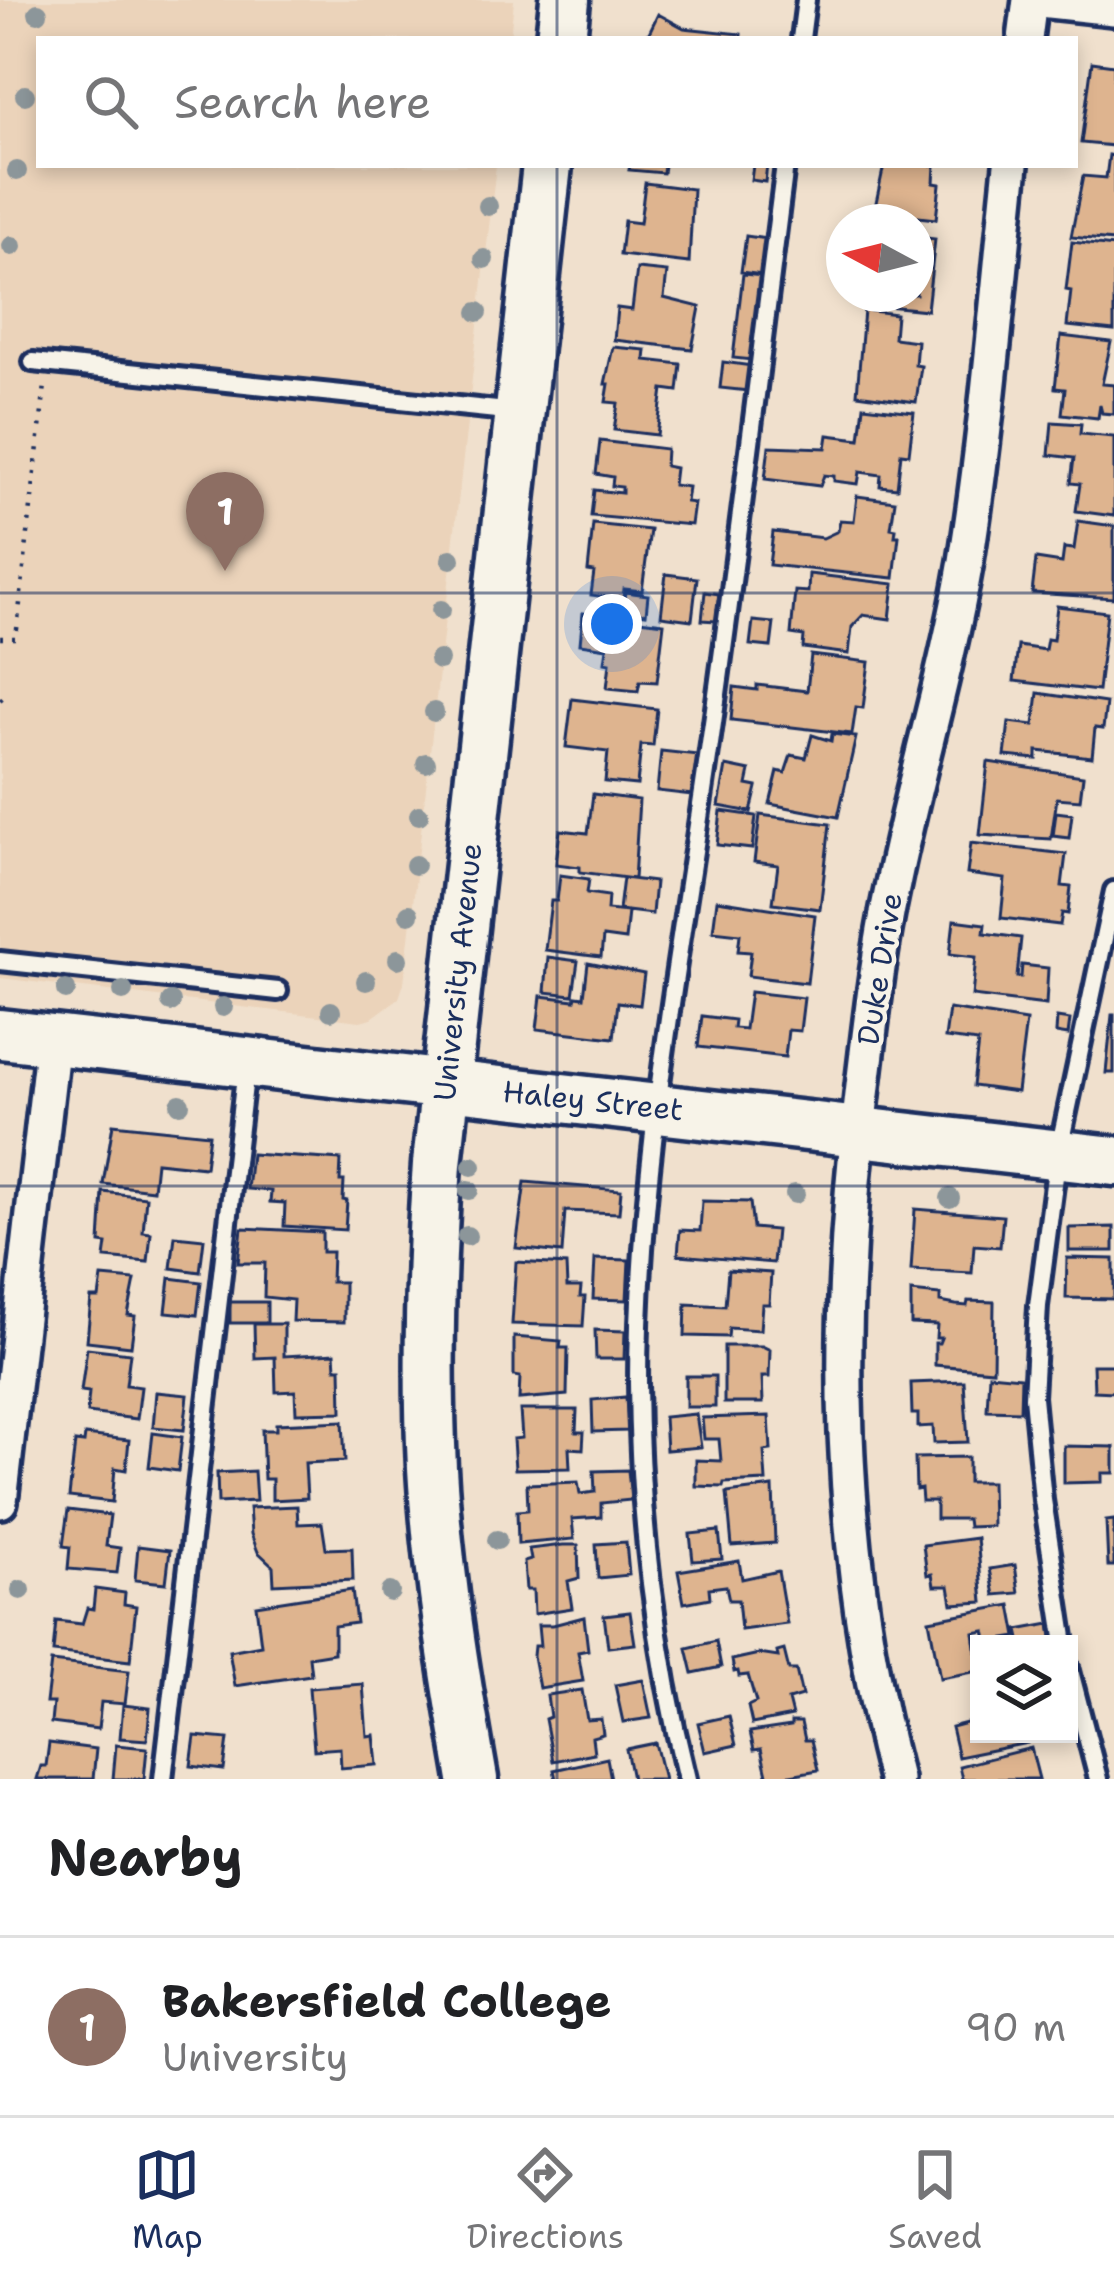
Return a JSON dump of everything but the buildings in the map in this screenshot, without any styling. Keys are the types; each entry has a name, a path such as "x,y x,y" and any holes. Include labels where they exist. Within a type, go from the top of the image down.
{"street":[{"path":"561,36 566,0"},
{"path":"1025,36 1030,0"},
{"path":"1040,0 1114,8"},
{"name":"University Avenue","path":"473,1779 445,1604 432,1472 430,1267 446,1082 547,168"},
{"name":"Duke Drive","path":"896,1779 868,1653 851,1537 842,1331 848,1214 875,980 891,891 944,679 966,561 1012,168"},
{"name":"Haley Street","path":"0,1034 1114,1161"},
{"path":"0,1501 52,1040"}],"lane":[{"path":"801,36 806,0"},
{"path":"686,1779 656,1609 644,1485 638,1382 644,1248 657,1108 719,685 785,168"},
{"path":"40,362 520,412"},
{"path":"1064,1635 1043,1500 1034,1397 1038,1306 1058,1154 1107,958 1114,891"},
{"path":"0,961 278,991"},
{"path":"163,1779 246,1061"},
{"path":"1078,1701 1098,1779"}],"path":[{"path":"0,638 16,638 40,362"}],"shaded area":[{"path":"0,0 514,0 510,36 36,36 36,168 496,168 399,998 360,1021 0,978"}],"place":[{"name":"Bakersfield College","path":"225,571"}]}
